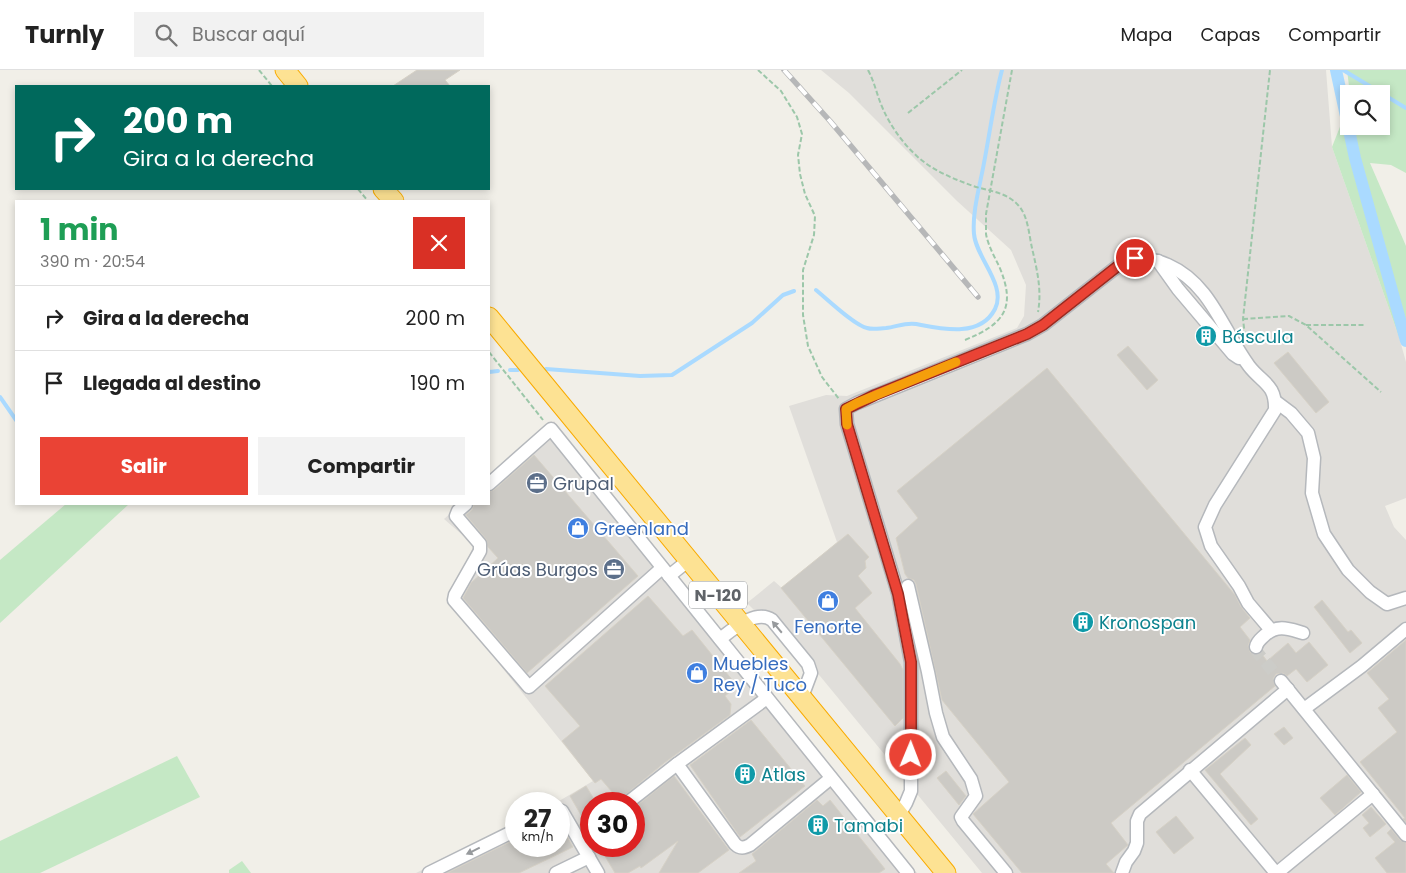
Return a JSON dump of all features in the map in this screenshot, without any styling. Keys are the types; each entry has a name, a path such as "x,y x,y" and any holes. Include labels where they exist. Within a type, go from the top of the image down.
{"highway":[{"path":"285,70 297,85"},
{"path":"384,190 393,200"},
{"name":"N-120","path":"490,318 946,873"}],"street":[{"path":"900,815 911,790 911,662 898,594 847,424 846,409 1027,334 1043,325 1123,262 1135,258 1152,259 1188,277 1215,308 1249,366 1267,384 1275,397 1275,410 1215,505 1205,527 1211,546 1248,603 1271,630"},
{"path":"1275,401 1291,413 1308,433 1314,458 1312,493 1324,534 1348,570 1370,592 1387,604 1406,598"},
{"path":"490,483 551,429 908,873"},
{"path":"465,505 458,511 456,516 480,544 480,551 454,600 529,687 665,572 689,560"},
{"path":"908,586 943,737 971,779 976,796 961,817 1006,873"},
{"path":"720,639 741,623 762,616 772,620 808,664 811,673 802,697"},
{"path":"1256,647 1257,642 1271,630 1278,627 1304,633"},
{"path":"1304,709 1362,666 1406,629"},
{"path":"1122,873 1137,843 1137,821 1140,814 1284,685 1406,835"},
{"path":"641,792 767,698"},
{"path":"677,764 738,848 745,848 750,845 831,778"},
{"path":"1190,770 1276,873 1373,794"},
{"path":"570,825 580,842"},
{"path":"429,873 505,835"},
{"path":"556,873 589,857 598,873"}],"path":[{"path":"259,70 271,85"},
{"path":"758,70 781,91 797,116 802,134 798,155 800,174 814,216 814,235 803,270 803,315 808,346 822,377 846,409"},
{"path":"868,70 882,108 896,133 919,158 939,172 1008,197 1018,205 1022,211 1040,284 1038,314"},
{"path":"908,113 962,70"},
{"path":"965,340 984,332 997,323 1005,310 1007,301 1007,289 986,234 986,214 1012,70"},
{"path":"1246,338 1243,318 1270,70"},
{"path":"359,190 367,200"},
{"path":"1243,318 1289,316 1306,325 1381,392"},
{"path":"1306,325 1366,325"},
{"path":"490,353 551,429"}],"shaded area":[{"path":"821,70 1326,70 1332,147 1399,337 1406,362 1406,498 1385,506 1394,527 1406,540 1406,873 982,873 820,676 747,603 774,581 782,588 837,542 789,406 826,395 847,396 1017,328 1024,316 1026,285 1011,250 957,201 849,93"},
{"path":"554,421 917,873 416,873 505,828 505,857 570,857 570,795 593,781 448,600 474,545 444,519 460,505 490,505 490,478"}],"green space":[{"path":"1347,70 1406,70 1406,173 1391,165 1370,163 1406,246 1406,338 1399,337 1332,147 1340,127 1340,135 1390,135 1390,85 1349,85"},
{"path":"65,505 128,505 0,623 0,560"},
{"path":"177,756 200,797 40,873 0,873 0,841"},
{"path":"242,861 251,873 229,873 229,870"}],"building":[{"path":"417,70 460,70 445,80 449,85 394,85"},
{"path":"1128,346 1158,380 1147,390 1117,355"},
{"path":"1288,352 1329,402 1316,413 1274,363"},
{"name":"Kronospan","path":"1047,368 1235,595 1241,607 1250,618 1240,627 1250,640 1248,646 1250,652 1255,655 1261,653 1267,661 1288,643 1296,653 1309,642 1328,665 1307,682 1296,669 1287,676 1283,673 1276,674 1273,679 1275,686 1111,823 1128,845 1106,864 1114,873 1022,873 973,814 1009,782 942,700 916,584 914,580 908,578 905,574 896,538 918,518 897,491"},
{"path":"534,455 638,576 527,673 463,598 471,583 498,558 488,547 486,539 466,515 472,510 474,505 490,505 490,492"},
{"name":"Fenorte","path":"848,534 869,557 865,561 866,568 858,576 872,593 855,608 903,670 903,718 895,726 781,588"},
{"path":"648,596 683,636 692,630 737,686 725,696 731,704 730,715 664,763 629,792 612,792 601,779 595,783 562,741 580,726 545,686"},
{"path":"1322,600 1348,632 1351,630 1362,643 1350,653 1314,607"},
{"path":"1406,640 1406,822 1403,819 1405,818 1360,762 1397,732 1378,708 1389,699 1367,673"},
{"name":"Atlas","path":"751,720 805,786 740,837 690,765"},
{"path":"1284,727 1293,738 1284,745 1274,734"},
{"path":"1245,738 1251,745 1220,774 1258,819 1251,825 1205,770"},
{"path":"946,771 966,796 959,805 937,778"},
{"path":"1347,775 1361,792 1335,815 1320,798"},
{"path":"674,776 729,850 698,873 659,873 678,841 641,868 640,866 628,873 615,873 606,857 645,857 645,799"},
{"path":"586,786 590,792 580,792 580,813 570,796"},
{"name":"Tamabi","path":"817,800 823,806 830,800 885,869 879,873 739,873 756,861 752,854"},
{"path":"1371,807 1386,824 1370,837 1363,828 1369,823 1362,815"},
{"path":"1176,816 1194,838 1174,854 1156,832"},
{"path":"1391,829 1400,840 1406,843 1406,873 1387,873 1375,858 1395,842 1387,833"},
{"path":"505,844 505,857 552,857 519,873 447,873"}],"waterway":[{"path":"816,290 848,317 869,329 905,324 960,329 970,328 988,318 995,309 998,300 997,291 976,243 974,217 1002,70"},
{"path":"1336,70 1355,158 1406,341"},
{"path":"1343,70 1406,108"},
{"path":"546,369 640,376 672,375 752,323 783,295 794,291"},
{"path":"510,370 518,370"},
{"path":"490,372 498,371"},
{"path":"0,397 15,419"}],"tunnel":[{"path":"1256,647 1257,652 1281,681"}],"railway":[{"path":"784,70 830,121 978,297"}],"slow traffic":[{"path":"847,425 846,409 956,362"}],"place":[{"name":"Báscula","path":"1206,336"},
{"name":"Grupal","path":"537,483"},
{"name":"Greenland","path":"578,528"},
{"name":"Grúas Burgos","path":"614,569"},
{"name":"Fenorte","path":"828,601"},
{"name":"Kronospan","path":"1083,622"},
{"name":"Muebles Rey / Tuco","path":"697,673"},
{"name":"Atlas","path":"745,774"},
{"name":"Tamabi","path":"818,825"}],"route":[{"path":"911,755 911,662 898,594 847,424 846,409 875,395 1027,334 1043,325 1123,262 1135,258"}]}
